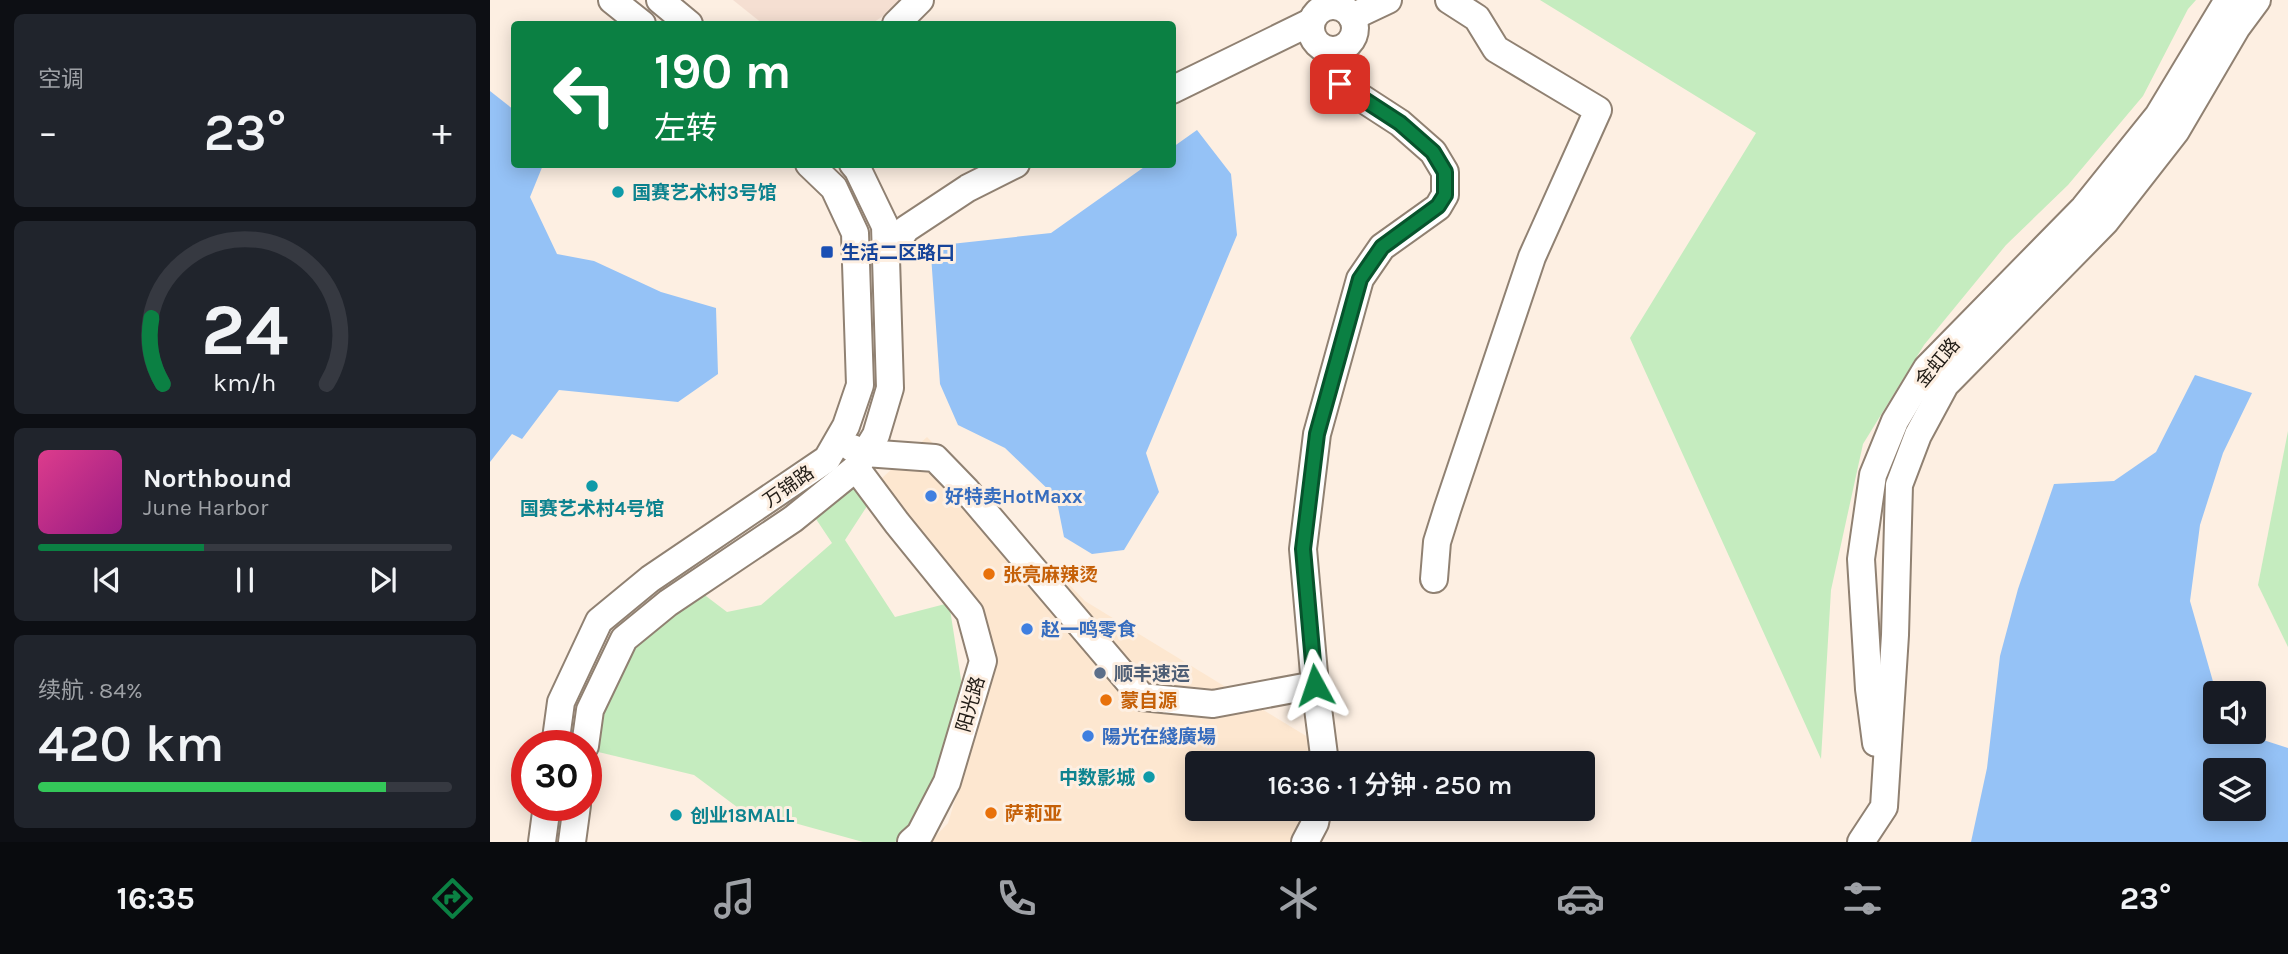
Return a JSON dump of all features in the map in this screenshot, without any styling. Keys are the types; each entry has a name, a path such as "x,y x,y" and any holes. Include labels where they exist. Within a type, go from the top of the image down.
{"street":[{"path":"612,0 638,21"},
{"path":"660,0 685,21"},
{"path":"899,21 920,0"},
{"path":"1352,17 1388,0"},
{"path":"1434,579 1437,542 1532,257 1598,110 1496,49 1476,18 1449,0"},
{"name":"金虹路","path":"1884,807 1869,689 1861,559 1873,475 1895,421 1927,368 2084,208 2158,116 2228,0"},
{"name":"金虹路","path":"1861,842 1884,807 1895,635 1899,485 1918,435 1945,385 2105,222 2176,131 2237,27 2257,0"},
{"path":"1176,88 1311,22 1320,10 1334,6 1348,11 1352,17 1355,24 1353,38 1343,48 1328,50 1316,43 1312,37 1311,22"},
{"path":"1323,751 1303,549 1317,434 1360,279 1382,247 1438,206 1445,195 1445,172 1433,152 1400,123 1340,84 1328,50"},
{"name":"万锦路","path":"557,730 561,702 600,621 650,579 827,459 846,426 860,385 855,233 834,188 813,168"},
{"name":"万锦路","path":"587,730 590,710 624,639 668,603 793,519 861,461 876,435 890,388 885,226 856,168"},
{"path":"886,258 906,229 968,188 1008,168"},
{"path":"837,443 861,461 935,458 966,490 1142,697 1213,704 1315,685"},
{"name":"阳光路","path":"861,461 970,613 983,661 947,782 920,834 911,842"},
{"path":"541,842 544,821"},
{"path":"572,842 575,821"},
{"path":"1305,842 1315,821"}],"shaded area":[{"path":"733,0 908,0 876,21 759,21"},
{"path":"927,437 1085,601 1316,742 1315,751 1185,751 1185,821 1302,821 1290,842 930,842 948,823 998,659 871,488"}],"green space":[{"path":"1540,0 2196,0 2188,9 2143,96 2068,185 2006,245 1924,345 1863,444 1831,590 1821,759 1630,338 1756,133"},
{"path":"2288,431 2288,647 2258,585"},
{"path":"856,477 871,500 845,540 895,617 949,603 965,705 937,781 913,826 895,842 863,842 737,807 694,775 602,753 602,730 593,730 596,712 629,642 698,590 727,612 761,605 832,543 812,513"}],"water":[{"path":"490,91 511,108 511,168 542,168 530,197 557,254 594,261 661,292 716,308 718,374 678,402 559,390 522,439 512,434 490,462"},
{"path":"1197,130 1231,174 1237,235 1146,453 1159,492 1124,550 1092,554 1064,537 1056,497 1005,448 958,425 940,384 931,255 951,244 1051,233 1143,168 1176,168 1176,145"},
{"path":"2195,375 2252,393 2223,453 2200,525 2190,601 2213,681 2203,681 2203,744 2266,744 2266,741 2288,748 2288,842 1971,842 1987,768 2000,656 2018,589 2054,484 2114,481 2156,452"}],"place":[{"name":"国赛艺术村3号馆","path":"618,192"},
{"name":"生活二区路口","path":"827,252"},
{"name":"国赛艺术村4号馆","path":"592,486"},
{"name":"好特卖HotMaxx","path":"931,496"},
{"name":"张亮麻辣烫","path":"989,574"},
{"name":"赵一鸣零食","path":"1027,629"},
{"name":"顺丰速运","path":"1100,673"},
{"name":"蒙自源","path":"1106,700"},
{"name":"陽光在綫廣場","path":"1088,736"},
{"name":"中数影城","path":"1149,777"},
{"name":"萨莉亚","path":"991,813"},
{"name":"创业18MALL","path":"676,815"}],"route":[{"path":"1315,685 1303,549 1317,434 1340,358 1349,313 1360,279 1382,247 1438,206 1445,195 1445,172 1433,152 1400,123 1340,84"}]}
